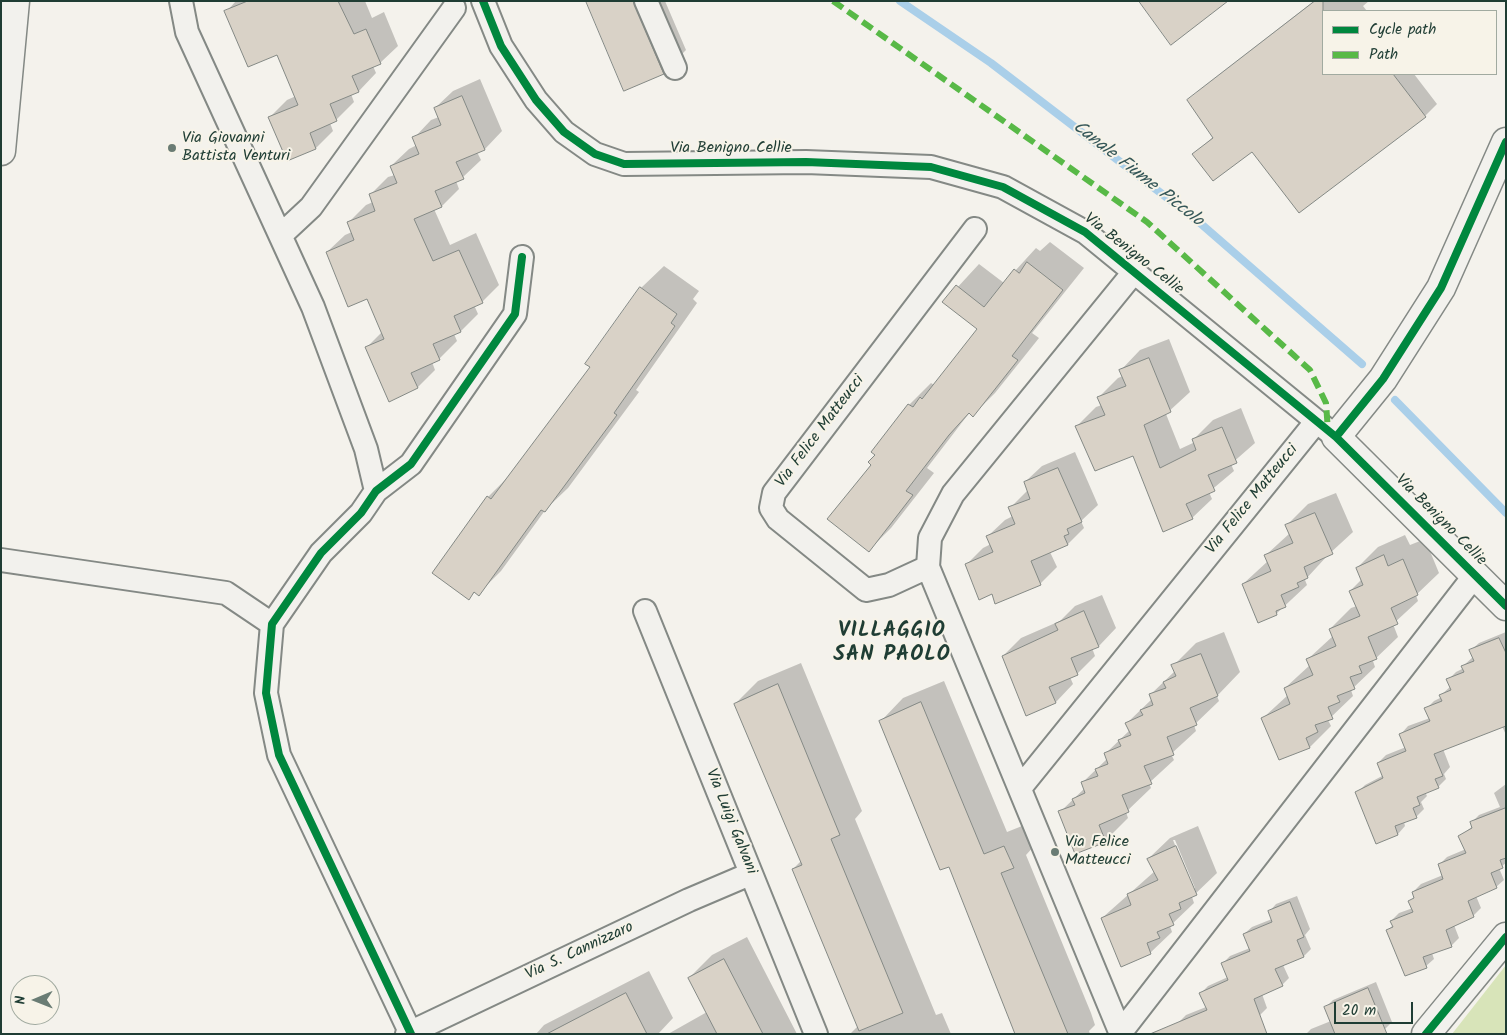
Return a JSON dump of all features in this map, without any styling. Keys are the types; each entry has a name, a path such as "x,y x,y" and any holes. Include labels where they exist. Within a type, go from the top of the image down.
{"street":[{"path":"1,151 15,1"},
{"path":"181,1 187,32 313,307 363,440 376,491"},
{"name":"Via Benigno Cellie","path":"482,1 501,46 536,100 564,132 595,154 624,164 806,162 931,167 1003,187 1085,232 1326,429 1506,606"},
{"path":"646,1 675,68"},
{"path":"281,235 311,207 454,8"},
{"path":"1326,429 1383,378 1441,288 1506,142"},
{"name":"Via Felice Matteucci","path":"928,568 889,585 866,590 778,519 771,508 774,493 974,229"},
{"path":"410,1033 279,755 266,693 272,624 321,553 361,513 376,491 412,464 515,314 522,257"},
{"path":"1134,272 954,494 930,538 928,568 1121,1033 1475,575"},
{"name":"Via Felice Matteucci","path":"1020,788 1326,429"},
{"path":"1,560 80,570 226,593 272,624"},
{"name":"Via Luigi Galvani","path":"645,611 816,1034"},
{"name":"Via S. Cannizzaro","path":"410,1033 689,900 750,874"},
{"path":"1426,1034 1506,937"}],"green space":[{"path":"1506,965 1506,1034 1452,1034"}],"building":[{"path":"248,1 338,1 354,34 366,29 381,64 352,76 359,92 330,104 337,121 310,133 316,149 287,161 268,117 298,105 277,55 248,67 224,11"},
{"path":"586,1 633,1 664,74 624,91"},
{"path":"1139,1 1228,1 1171,45"},
{"path":"1315,1 1323,1 1322,75 1394,75 1426,117 1299,213 1252,152 1213,181 1192,154 1213,138 1187,100"},
{"path":"462,96 485,150 456,162 464,179 435,191 442,207 414,219 433,261 459,250 483,303 454,316 461,332 433,344 440,360 411,373 418,388 389,402 365,347 384,339 367,299 348,307 326,252 354,240 347,222 375,211 369,194 397,183 390,166 419,154 412,137 441,125 434,108"},
{"path":"1027,262 1063,290 1012,356 1018,360 973,417 969,413 949,435 906,491 913,495 869,552 827,519 871,465 868,462 875,455 871,452 908,404 913,407 920,397 922,399 977,329 942,302 956,285 984,307 1014,269 1019,273"},
{"path":"640,287 677,314 671,323 675,326 614,413 617,415 545,512 541,510 479,596 474,592 469,600 432,573 487,496 491,499 590,367 585,364"},
{"path":"1149,358 1171,412 1144,425 1160,468 1196,450 1192,439 1222,427 1237,463 1208,475 1215,491 1186,504 1193,519 1163,532 1133,456 1095,471 1075,426 1105,415 1097,397 1126,386 1119,370"},
{"path":"1058,468 1082,522 1067,529 1069,534 1064,536 1068,545 1031,561 1041,585 995,604 992,594 979,600 965,564 993,552 986,536 1015,524 1008,507 1030,499 1024,482"},
{"path":"1315,513 1333,554 1304,567 1308,578 1297,583 1299,587 1281,595 1286,607 1276,611 1277,615 1258,623 1242,584 1271,571 1264,555 1293,543 1285,525"},
{"path":"1384,555 1388,566 1403,559 1418,595 1391,608 1398,624 1368,637 1377,659 1359,666 1362,673 1350,677 1355,689 1337,696 1340,702 1328,707 1333,719 1315,725 1318,732 1306,738 1310,748 1279,760 1261,718 1290,704 1284,688 1313,675 1306,659 1336,646 1329,629 1360,616 1349,591 1363,585 1356,568"},
{"path":"1084,611 1099,647 1071,658 1078,675 1049,687 1056,703 1026,716 1002,656 1058,630 1055,624"},
{"path":"1499,638 1506,653 1506,726 1434,754 1443,776 1435,779 1439,788 1417,797 1420,805 1413,808 1417,818 1395,826 1398,835 1376,844 1355,792 1383,778 1377,763 1406,751 1399,734 1430,721 1424,708 1442,701 1439,695 1451,690 1446,679 1464,672 1461,666 1474,661 1469,650"},
{"path":"1201,654 1218,696 1190,708 1197,725 1167,737 1174,755 1144,766 1152,784 1122,795 1129,812 1099,825 1106,842 1075,854 1058,811 1075,805 1072,799 1085,793 1081,782 1098,776 1095,769 1108,764 1104,753 1121,746 1118,740 1131,735 1125,723 1143,715 1140,710 1153,705 1149,694 1166,688 1163,682 1176,676 1171,665"},
{"path":"778,684 840,835 831,839 903,1013 859,1031 792,869 802,865 734,704"},
{"path":"921,702 984,854 1004,846 1014,868 1001,873 1068,1034 1015,1034 949,867 940,870 879,721"},
{"path":"1506,808 1506,858 1500,860 1503,868 1491,873 1497,888 1468,901 1474,917 1446,930 1452,947 1423,957 1427,968 1405,976 1386,930 1393,927 1390,921 1413,912 1408,901 1414,898 1412,892 1443,879 1438,864 1466,853 1458,836 1472,828 1470,822"},
{"path":"1176,846 1197,895 1179,903 1181,909 1169,914 1174,925 1157,932 1160,938 1147,943 1151,954 1121,967 1101,918 1131,905 1127,894 1158,880 1147,859"},
{"path":"1290,902 1304,937 1297,940 1304,957 1275,969 1283,986 1254,999 1267,1034 1150,1034 1207,1010 1199,993 1228,980 1221,963 1250,951 1243,934 1272,922 1268,911"},
{"path":"724,959 763,1034 717,1034 688,978"},
{"path":"1368,988 1387,1034 1335,1034 1324,1007"},
{"path":"626,993 647,1034 547,1034"}],"waterway":[{"name":"Canale Fiume Piccolo","path":"900,1 991,63 1200,223 1362,364"},
{"name":"Canale Fiume Piccolo","path":"1395,400 1506,513"}],"marked path":[{"path":"833,1 1147,222 1310,370 1326,403 1328,431"}],"cycle path":[{"path":"483,1 501,46 536,100 564,132 595,154 624,164 806,162 931,167 1003,187 1085,232 1336,437 1506,606"},
{"path":"1336,437 1383,379 1441,288 1506,142"},
{"path":"411,1034 279,755 266,693 272,624 321,553 361,513 376,491 411,464 515,314 522,257"},
{"path":"1426,1034 1506,937"}],"place":[{"name":"Via Giovanni Battista Venturi","path":"172,148"},
{"name":"Via Felice Matteucci","path":"1055,852"}],"district":[{"name":"VILLAGGIO SAN PAOLO","path":"892,644"}]}
